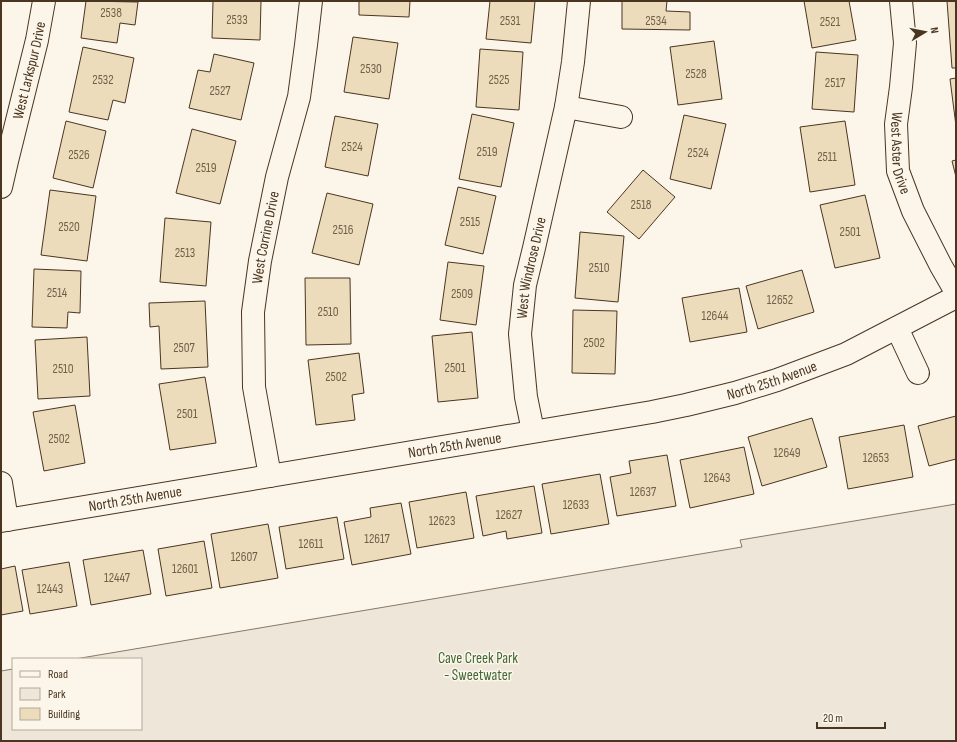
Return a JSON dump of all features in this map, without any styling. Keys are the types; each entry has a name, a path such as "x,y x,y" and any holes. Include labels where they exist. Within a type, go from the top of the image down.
{"street":[{"name":"West Larkspur Drive","path":"1,187 37,40 44,1"},
{"name":"West Corrine Drive","path":"270,476 254,387 253,312 260,261 277,177 299,98 311,1"},
{"name":"West Windrose Drive","path":"533,431 526,397 520,334 525,285 566,107 573,62 579,1"},
{"name":"West Aster Drive","path":"902,1 905,43 896,124 898,171 912,211 956,292"},
{"path":"566,107 621,117"},
{"name":"North 25th Avenue","path":"4,520 652,412 686,405 735,393 777,380 846,354 956,297"},
{"path":"897,328 918,373"},
{"path":"1,483 4,520"}],"green space":[{"name":"Cave Creek Park - Sweetwater","path":"956,504 956,741 1,741 1,671 12,669 12,730 142,730 142,658 81,658 742,547 740,540"}],"building":[{"path":"86,1 138,2 135,25 120,23 117,43 81,38"},
{"path":"213,1 261,1 260,40 212,38"},
{"path":"359,1 410,1 409,17 359,15"},
{"path":"490,1 535,1 531,43 486,39"},
{"path":"622,1 667,1 666,11 690,12 690,30 622,29"},
{"path":"804,1 849,1 856,40 812,48"},
{"path":"947,1 956,1 956,68 952,68"},
{"path":"353,37 398,43 389,99 344,92"},
{"path":"714,41 722,99 678,105 670,47"},
{"path":"83,47 134,58 125,103 113,100 108,120 69,112"},
{"path":"480,49 523,52 519,110 476,107"},
{"path":"816,52 858,55 854,112 812,109"},
{"path":"214,54 254,63 241,120 189,108 198,70 210,72"},
{"path":"956,78 956,126 950,79"},
{"path":"472,114 514,123 501,187 459,179"},
{"path":"684,115 726,124 711,189 670,179"},
{"path":"335,116 378,124 368,176 325,167"},
{"path":"66,121 106,131 93,188 53,178"},
{"path":"845,121 855,185 810,192 800,127"},
{"path":"192,129 236,141 220,204 176,193"},
{"path":"956,160 956,177 952,161"},
{"path":"643,170 675,197 639,239 607,212"},
{"path":"458,187 496,196 483,254 445,245"},
{"path":"50,190 96,196 87,261 41,255"},
{"path":"327,193 373,204 359,265 312,253"},
{"path":"865,195 880,258 835,268 820,205"},
{"path":"165,218 211,222 206,286 160,282"},
{"path":"580,232 624,236 618,302 575,298"},
{"path":"448,262 484,266 476,325 440,320"},
{"path":"34,269 81,271 80,313 68,312 67,328 32,327"},
{"path":"802,270 814,312 758,329 746,286"},
{"path":"305,278 350,278 351,344 306,345"},
{"path":"739,288 747,332 690,342 682,298"},
{"path":"205,301 208,367 161,369 159,326 150,327 149,303"},
{"path":"573,310 617,311 615,374 572,373"},
{"path":"472,332 478,398 438,402 432,336"},
{"path":"87,337 90,396 38,399 35,340"},
{"path":"359,353 364,393 352,395 355,420 316,425 308,360"},
{"path":"205,377 216,443 170,450 159,384"},
{"path":"75,405 85,463 44,471 33,412"},
{"path":"956,416 956,459 929,466 918,426"},
{"path":"812,418 827,467 762,486 748,437"},
{"path":"904,425 913,477 848,489 839,437"},
{"path":"744,447 754,494 690,508 680,460"},
{"path":"667,455 676,506 617,516 610,477 631,473 629,461"},
{"path":"600,474 609,524 551,534 542,484"},
{"path":"534,486 542,533 507,539 506,531 483,536 476,496"},
{"path":"466,492 474,538 417,548 409,502"},
{"path":"401,503 411,554 352,565 344,522 371,517 370,508"},
{"path":"337,517 344,559 286,569 279,527"},
{"path":"268,524 278,578 220,588 211,534"},
{"path":"204,541 212,588 166,596 158,549"},
{"path":"143,550 151,594 91,605 83,560"},
{"path":"69,562 77,606 30,614 22,570"},
{"path":"15,566 23,611 1,615 1,569"}]}
